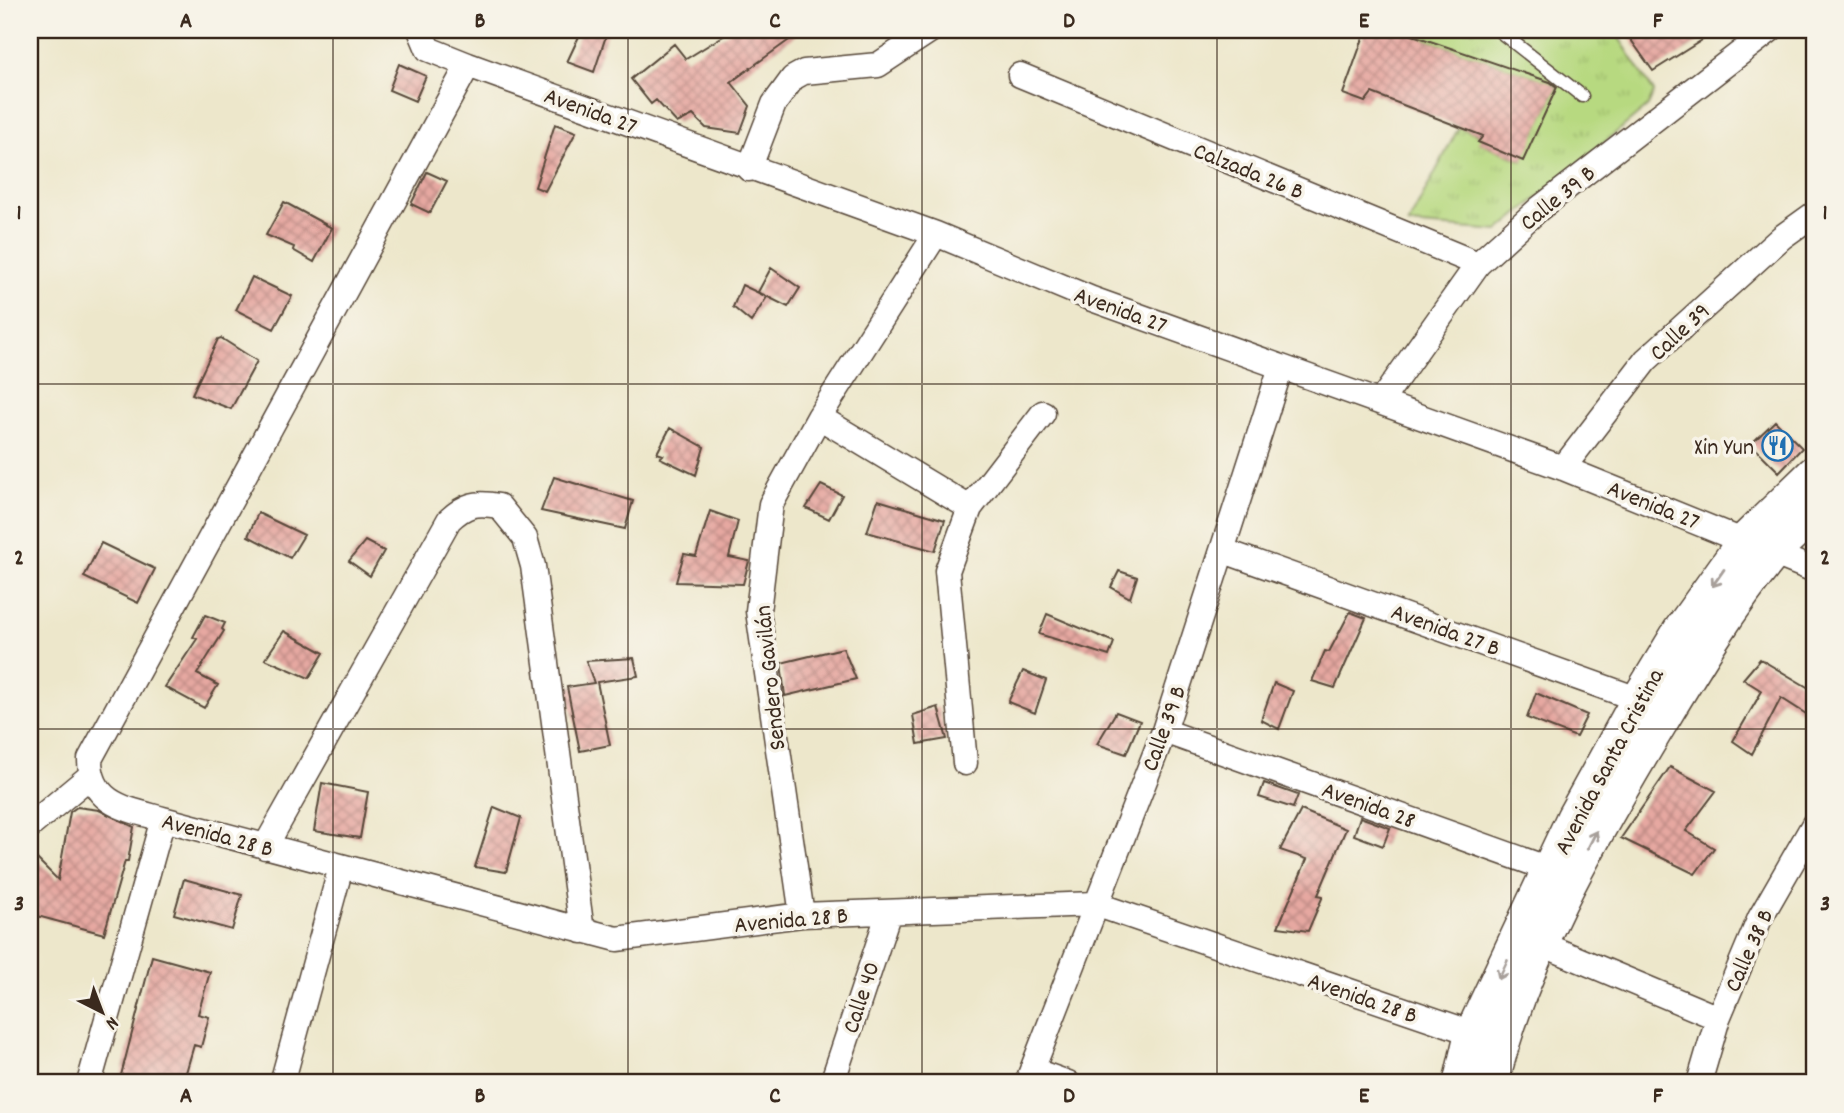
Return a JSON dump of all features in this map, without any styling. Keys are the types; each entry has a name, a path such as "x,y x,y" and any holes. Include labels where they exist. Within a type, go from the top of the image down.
{"street":[{"path":"749,169 775,104 793,78 804,72 878,65 900,53 931,30"},
{"name":"Calle 39 B","path":"1381,401 1478,264 1540,208 1770,30"},
{"name":"Avenida 27","path":"424,39 468,65 749,169 936,234 1093,299 1563,468 1814,569"},
{"path":"30,826 90,776 90,759 468,65"},
{"name":"Calzada 26 B","path":"1020,75 1478,264"},
{"name":"Calle 39","path":"1563,468 1646,360 1782,237 1814,214"},
{"name":"Sendero Gavilán","path":"802,915 758,611 771,504 819,417 936,234"},
{"name":"Calle 39 B","path":"1030,1077 1164,731 1281,367"},
{"path":"965,763 947,571 970,508 1043,413"},
{"path":"819,417 970,508"},
{"name":"Avenida Santa Cristina","path":"1461,1083 1487,1038 1562,873 1608,808 1653,704 1759,547 1814,474"},
{"path":"265,847 449,520 465,505 482,503 499,506 525,538 533,566 582,931"},
{"name":"Avenida Santa Cristina","path":"1759,547 1814,514"},
{"name":"Avenida 27 B","path":"1224,551 1653,704"},
{"name":"Avenida 28","path":"1164,731 1562,873"},
{"name":"Avenida 28 B","path":"90,776 100,795 120,806 265,847 617,939 802,915 1095,904 1487,1038"},
{"path":"89,1083 163,819"},
{"name":"Calle 38 B","path":"1699,1083 1718,1018 1759,918 1814,824"},
{"path":"282,1083 341,867"},
{"name":"Calle 40","path":"832,1083 889,912"},
{"path":"1530,939 1718,1018"},
{"name":"Avenida Santa Cristina","path":"1487,1038 1491,1083"},
{"path":"1030,1077 1068,1083"}],"lane":[{"path":"1498,30 1582,96"}],"green space":[{"path":"1398,30 1614,30 1654,92 1648,106 1498,231 1408,224 1459,127 1483,136 1479,142 1522,161 1558,85"}],"building":[{"path":"582,30 608,30 594,72 567,62"},
{"path":"733,30 803,30 731,82 750,106 740,133 706,128 693,115 677,123 656,100 651,104 631,79 674,44 686,59"},
{"path":"1366,30 1398,30 1550,82 1557,87 1523,161 1478,142 1483,136 1372,93 1365,102 1343,94"},
{"path":"1624,30 1718,30 1653,71"},
{"path":"399,64 426,76 415,101 389,90"},
{"path":"555,124 576,132 545,191 535,187"},
{"path":"427,172 447,181 430,213 411,204"},
{"path":"284,202 332,228 314,262 293,250 294,247 266,235"},
{"path":"771,268 800,288 788,307 758,292"},
{"path":"252,277 292,296 274,329 236,310"},
{"path":"742,285 767,297 751,322 733,307"},
{"path":"221,338 257,361 231,409 192,394 218,339"},
{"name":"Xin Yun","path":"1775,421 1802,448 1779,472 1751,444"},
{"path":"670,428 704,447 696,475 660,458 663,455 657,453"},
{"path":"554,477 633,501 625,529 541,511"},
{"path":"821,485 842,495 829,519 806,508"},
{"path":"878,500 945,520 935,551 867,532"},
{"path":"710,511 738,521 729,557 749,561 743,584 676,582 684,554 696,556"},
{"path":"258,513 304,535 290,558 248,536"},
{"path":"365,541 384,551 370,576 349,561"},
{"path":"101,543 155,569 138,603 84,577"},
{"path":"1119,571 1137,577 1130,598 1111,587"},
{"path":"1350,612 1366,618 1335,688 1312,681 1325,651 1329,652"},
{"path":"1047,614 1114,642 1109,656 1039,634"},
{"path":"205,615 225,623 222,629 224,631 197,674 218,685 204,708 165,687 197,639 193,637"},
{"path":"284,631 324,653 309,678 265,659"},
{"path":"843,648 856,679 785,696 781,663"},
{"path":"634,658 638,676 597,682 610,745 580,751 567,687 594,683 586,661"},
{"path":"1760,659 1814,691 1814,719 1781,698 1752,754 1733,741 1762,691 1743,679"},
{"path":"1023,671 1046,680 1035,713 1008,702"},
{"path":"1274,683 1293,691 1279,729 1261,720"},
{"path":"1536,693 1587,715 1576,737 1527,718"},
{"path":"938,707 947,739 918,744 913,715"},
{"path":"1116,712 1140,721 1126,754 1097,744"},
{"path":"1670,767 1716,791 1686,831 1714,848 1695,874 1621,838"},
{"path":"322,783 368,792 360,838 314,831"},
{"path":"1264,783 1298,795 1293,808 1259,797"},
{"path":"77,807 99,810 134,827 128,861 125,861 104,934 30,914 30,852 58,880 70,812"},
{"path":"494,807 521,818 506,872 475,867"},
{"path":"1301,810 1346,829 1318,895 1323,896 1308,931 1278,927 1307,859 1280,850"},
{"path":"1360,817 1390,828 1383,846 1354,835"},
{"path":"184,879 242,895 232,930 174,914"},
{"path":"152,956 210,972 198,1014 209,1017 201,1047 194,1045 183,1083 119,1083"}],"place":[{"name":"Xin Yun","path":"1777,446"}]}
